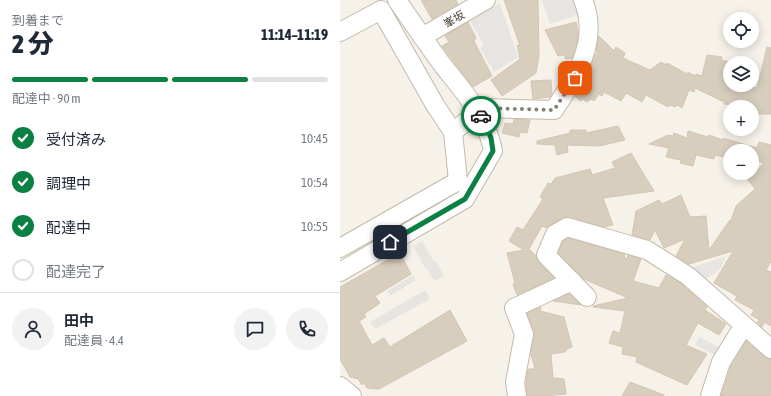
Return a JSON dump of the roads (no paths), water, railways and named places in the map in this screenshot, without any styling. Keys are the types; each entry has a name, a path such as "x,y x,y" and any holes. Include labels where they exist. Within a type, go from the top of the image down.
{"street":[{"path":"340,272 465,199 493,151 491,138 478,112 396,0"},
{"name":"峯坂","path":"422,37 486,0"},
{"path":"453,132 483,108 554,110 575,78 582,62 589,28 588,12 583,0"},
{"path":"340,32 381,10 435,105 453,132 458,181 340,248"},
{"path":"587,297 546,255 555,234 567,227 648,250 688,276 771,349"},
{"path":"517,396 515,382 524,334 514,308 572,281"},
{"path":"710,396 721,362 744,325"},
{"path":"340,386 352,396"}]}
